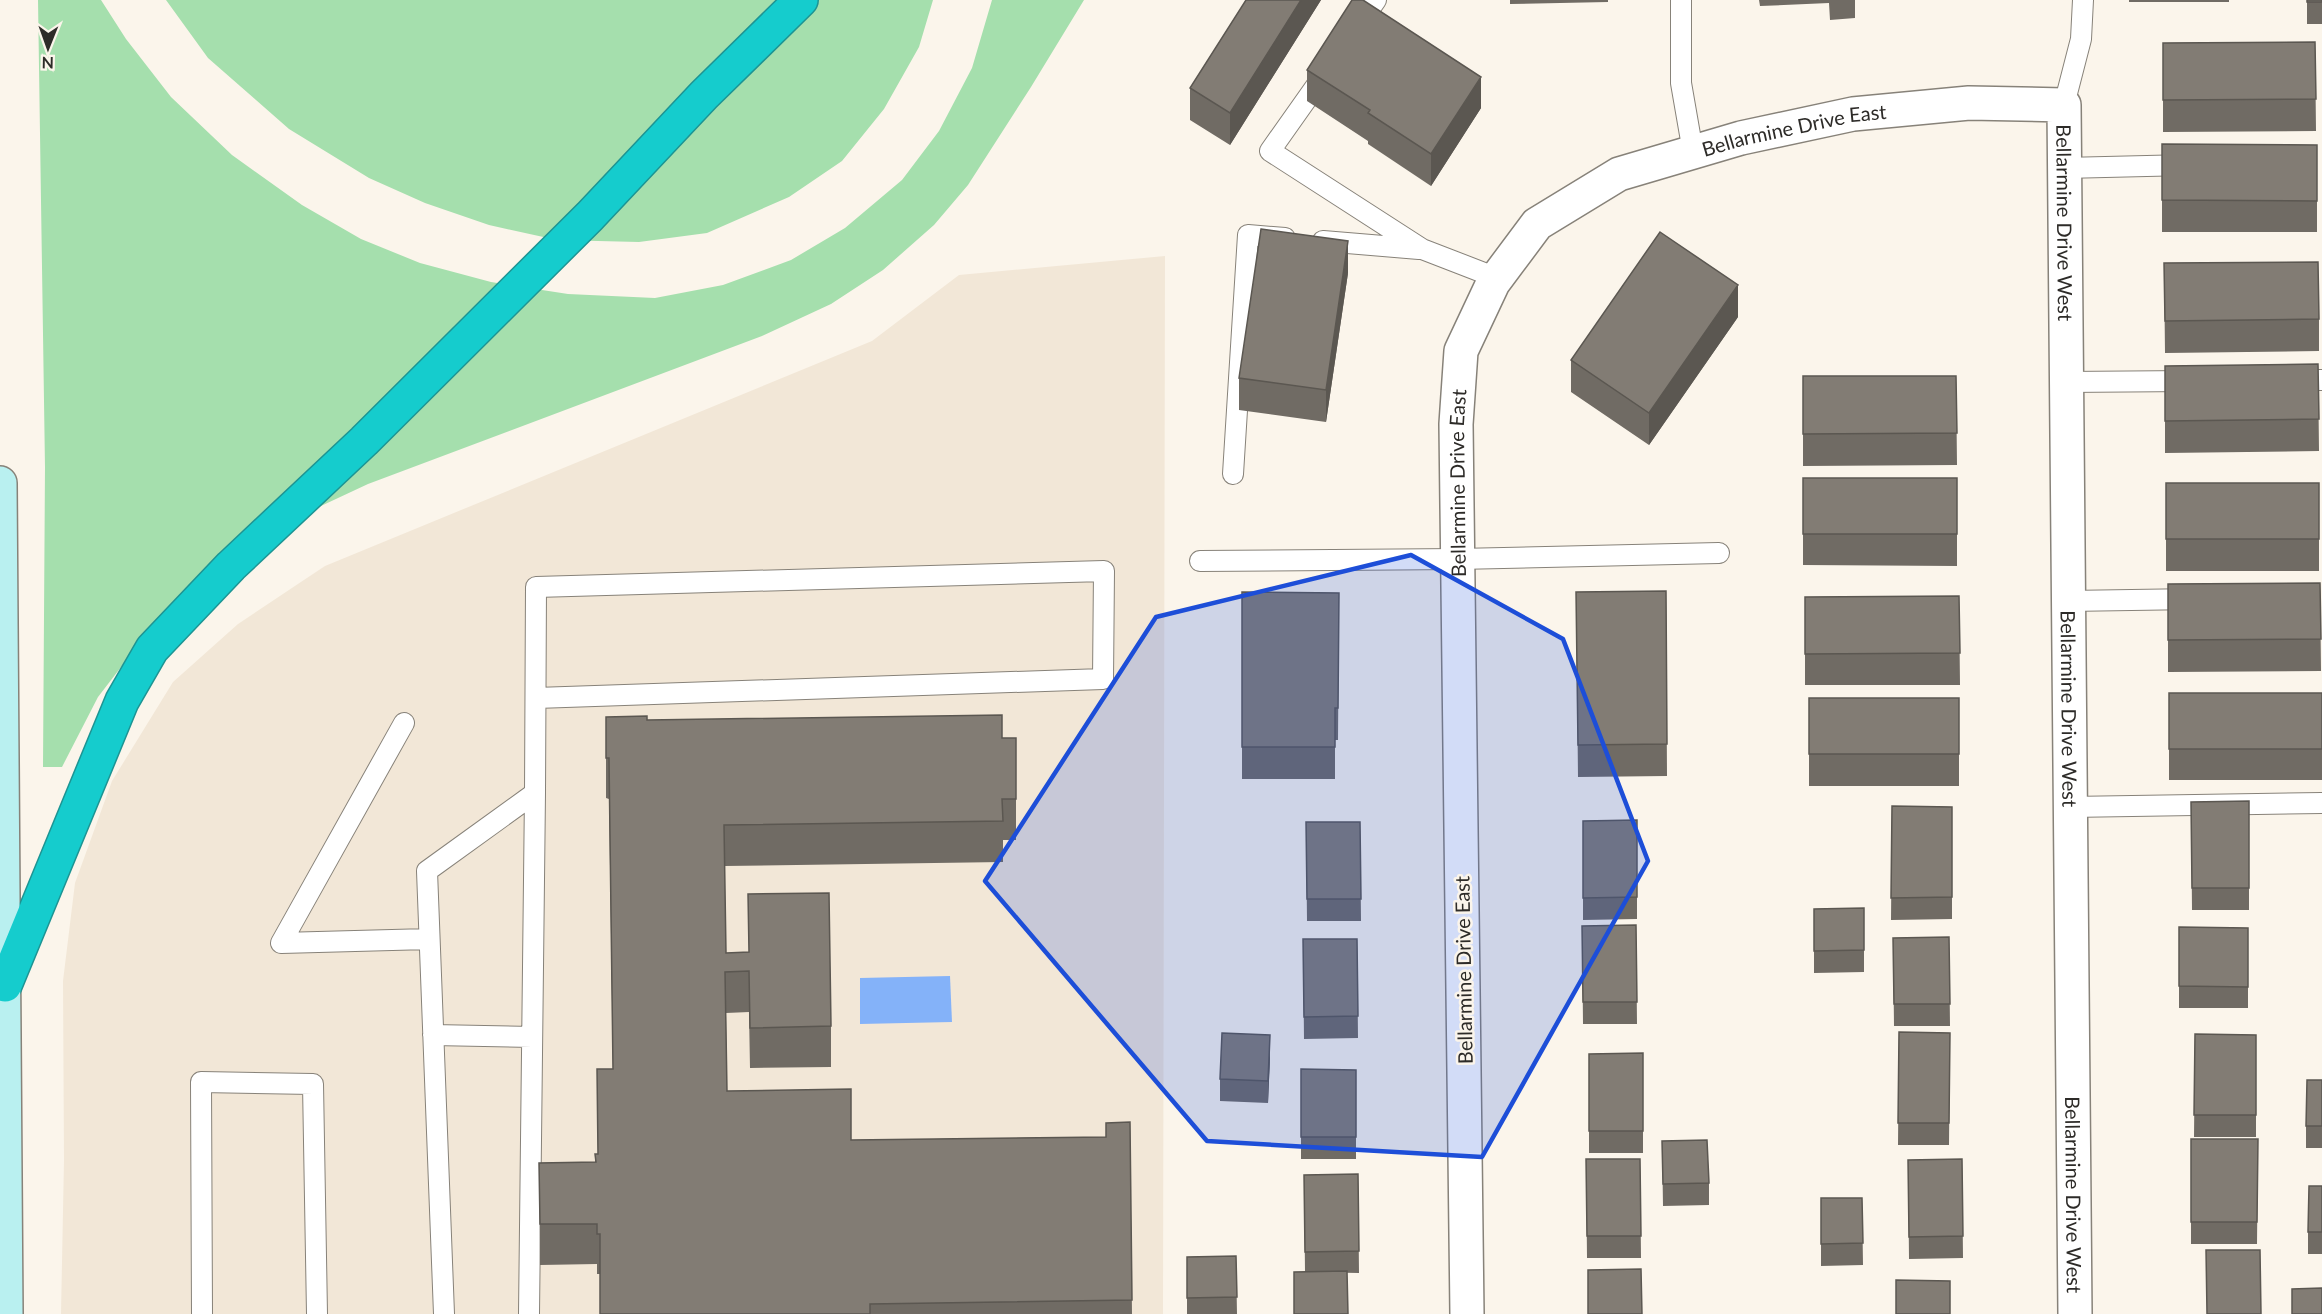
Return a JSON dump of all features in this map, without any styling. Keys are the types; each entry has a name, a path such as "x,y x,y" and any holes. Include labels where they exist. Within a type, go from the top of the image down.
{"highway":[{"path":"5,985 122,701 152,649 231,566 364,441 590,216 704,95 801,0"}],"main road":[{"path":"0,483 6,1314"}],"street":[{"name":"Bellarmine Drive East","path":"1467,1314 1456,424 1461,351 1497,278 1537,224 1619,174 1741,138 1853,114 1969,103 2064,105"},
{"name":"Bellarmine Drive West","path":"2064,105 2075,1314"}],"lane":[{"path":"1350,38 1376,0"},
{"path":"1681,0 1681,83 1693,152"},
{"path":"2064,105 2081,39 2083,0"},
{"path":"1336,57 1270,152 1422,249 1497,278"},
{"path":"2064,168 2205,164"},
{"path":"1233,474 1248,235 1422,249"},
{"path":"2276,380 2322,380"},
{"path":"2066,382 2206,381"},
{"path":"1200,561 1458,559 1719,553"},
{"path":"529,1314 536,587 1104,571 1103,678 536,698"},
{"path":"2068,601 2218,599"},
{"path":"404,723 281,943 429,939"},
{"path":"444,1314 427,871 535,793"},
{"path":"2070,807 2322,803"},
{"path":"433,1035 532,1037"},
{"path":"202,1314 201,1082 313,1084 317,1314"}],"highlighted area":[{"path":"1411,555 1563,639 1648,861 1482,1157 1207,1141 985,881 1156,617"}],"shaded area":[{"path":"1165,256 1163,1314 61,1314 64,1160 63,981 75,883 112,781 173,682 238,624 325,566 872,341 959,275"}],"green space":[{"path":"38,0 101,0 126,39 171,97 232,155 302,205 361,239 420,263 491,282 568,294 655,298 723,285 791,260 845,228 902,180 939,131 972,68 992,0 1084,0 968,185 934,225 883,270 831,304 762,336 368,484 291,520 138,645 98,697 62,767 43,767 45,467"},
{"path":"166,0 933,0 919,47 884,109 842,161 789,197 707,233 639,242 557,240 489,225 425,203 369,178 289,129 208,58"}],"water":[{"path":"950,976 952,1022 860,1024 860,978"}],"building":[{"path":"1246,0 1301,0 1230,113 1190,88"},
{"path":"1352,0 1363,0 1481,77 1431,154 1368,113 1370,110 1307,70"},
{"path":"2307,0 2322,0 2322,2 2307,2"},
{"path":"2315,42 2316,99 2163,100 2163,43"},
{"path":"2162,144 2317,145 2317,201 2162,200"},
{"path":"1261,229 1348,241 1326,390 1239,378"},
{"path":"1660,232 1738,285 1649,413 1571,360"},
{"path":"2318,262 2319,319 2165,321 2164,263"},
{"path":"2318,364 2319,419 2165,421 2165,366"},
{"path":"1803,376 1956,376 1957,433 1803,434"},
{"path":"1803,478 1957,478 1957,534 1803,534"},
{"path":"2166,483 2319,483 2319,539 2166,539"},
{"path":"2320,583 2321,639 2168,640 2168,584"},
{"path":"1666,591 1667,744 1578,745 1576,592"},
{"path":"1242,592 1339,593 1338,708 1335,708 1335,747 1242,747"},
{"path":"1959,596 1960,653 1805,654 1805,597"},
{"path":"2169,693 2322,693 2322,749 2169,749"},
{"path":"1809,698 1959,698 1959,754 1809,754"},
{"path":"1002,715 1002,738 1016,738 1016,799 1002,799 1003,821 724,825 726,953 749,952 748,894 829,893 831,1026 750,1028 749,971 725,972 727,1091 851,1089 851,1140 1106,1137 1106,1123 1130,1122 1132,1300 870,1304 870,1314 600,1314 600,1234 597,1234 597,1224 540,1224 539,1163 596,1162 595,1154 598,1154 597,1069 613,1069 609,758 606,758 606,717 647,716 647,720"},
{"path":"2249,801 2249,888 2192,888 2191,802"},
{"path":"1892,806 1952,807 1952,897 1891,898"},
{"path":"1637,820 1637,897 1583,898 1583,821"},
{"path":"1306,822 1360,822 1361,899 1307,899"},
{"path":"1864,908 1864,950 1814,951 1814,909"},
{"path":"1636,925 1637,1002 1583,1002 1582,926"},
{"path":"2179,927 2248,928 2248,987 2179,986"},
{"path":"1949,937 1950,1004 1894,1004 1893,938"},
{"path":"1303,939 1357,939 1358,1016 1304,1017"},
{"path":"1899,1032 1950,1033 1949,1123 1898,1123"},
{"path":"1222,1033 1270,1035 1268,1081 1220,1079"},
{"path":"2195,1034 2256,1035 2256,1115 2194,1115"},
{"path":"1643,1053 1643,1131 1589,1131 1589,1054"},
{"path":"1301,1069 1356,1070 1356,1137 1301,1137"},
{"path":"2307,1080 2322,1080 2322,1126 2306,1126"},
{"path":"2191,1139 2258,1139 2257,1222 2191,1222"},
{"path":"1707,1140 1709,1183 1663,1184 1662,1141"},
{"path":"1586,1159 1640,1159 1641,1236 1587,1236"},
{"path":"1962,1159 1963,1236 1909,1237 1908,1160"},
{"path":"1358,1174 1359,1251 1305,1252 1304,1175"},
{"path":"2309,1186 2322,1186 2322,1232 2308,1232"},
{"path":"1821,1198 1862,1198 1863,1243 1821,1244"},
{"path":"2206,1250 2260,1250 2261,1314 2207,1314"},
{"path":"1236,1256 1237,1297 1187,1298 1187,1257"},
{"path":"1641,1269 1642,1314 1588,1314 1588,1270"},
{"path":"1347,1271 1348,1314 1294,1314 1294,1272"},
{"path":"1896,1280 1950,1281 1950,1314 1896,1314"},
{"path":"2322,1288 2322,1314 2292,1314 2292,1289"}]}
